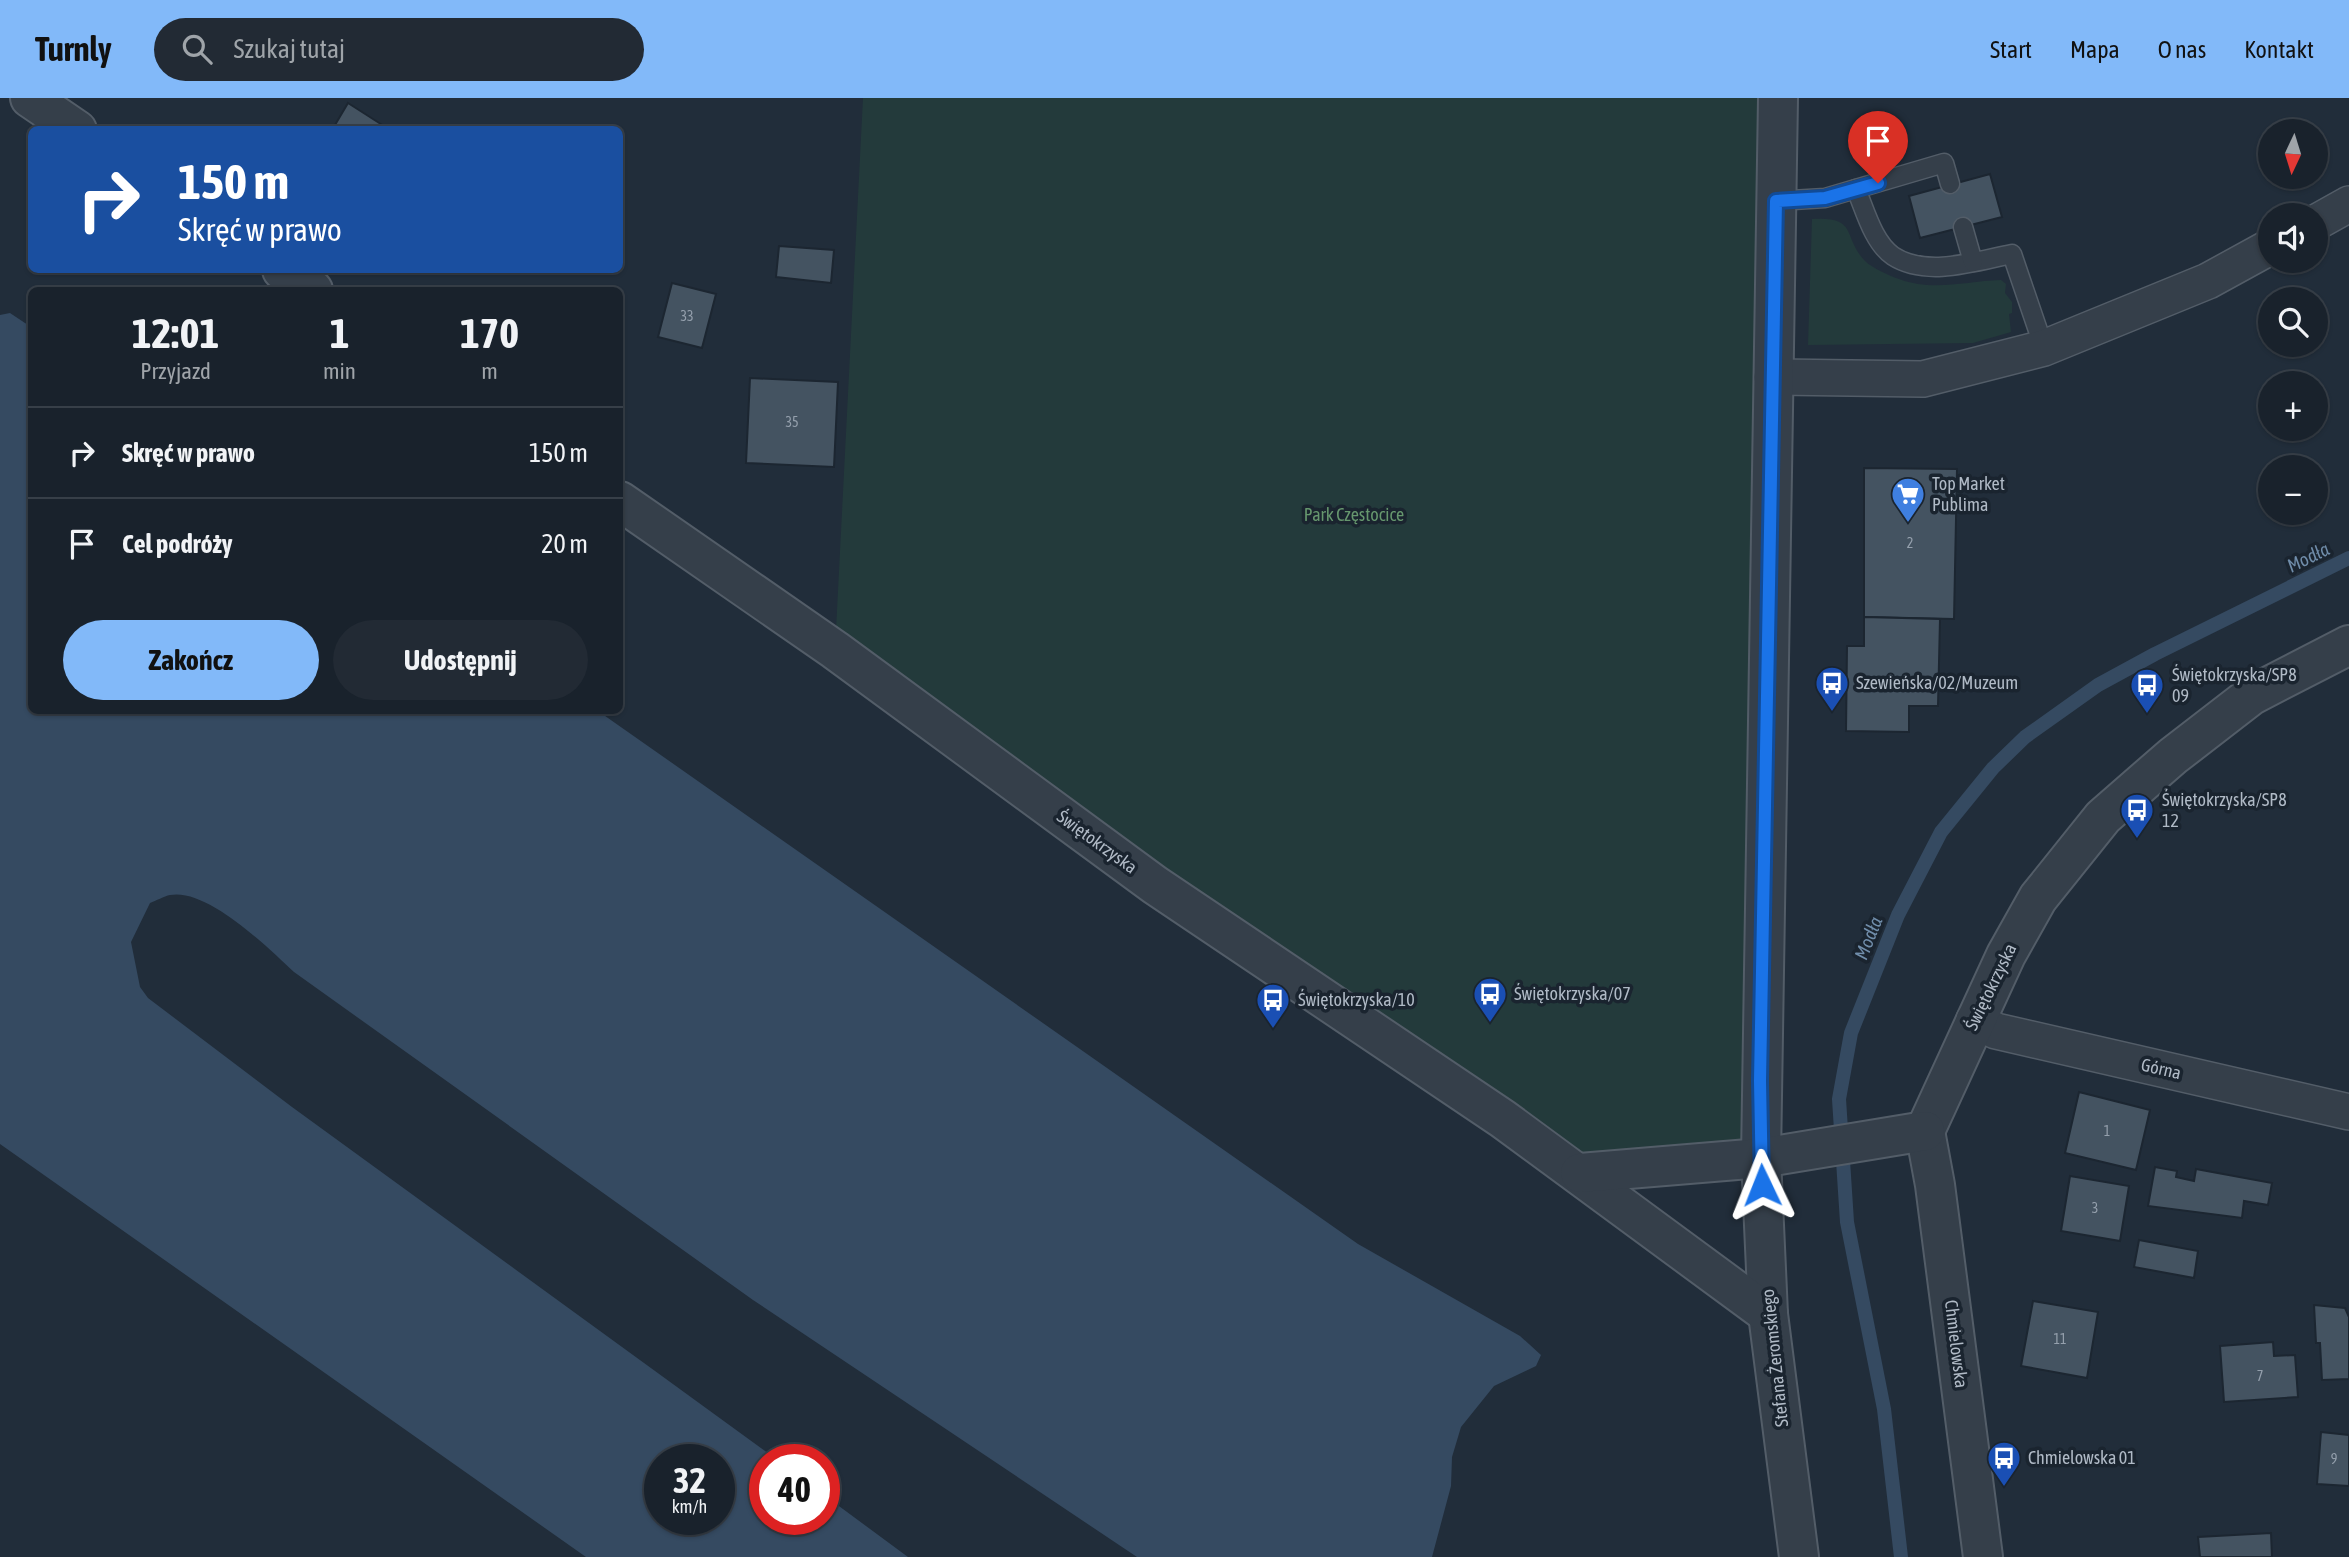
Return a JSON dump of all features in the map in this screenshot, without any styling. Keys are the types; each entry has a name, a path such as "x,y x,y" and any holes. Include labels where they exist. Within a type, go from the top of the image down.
{"street":[{"path":"30,98 71,126"},
{"name":"Stefana Żeromskiego","path":"1779,98 1772,377 1761,1158 1768,1314 1799,1557"},
{"path":"2328,216 2349,204"},
{"path":"1772,377 1923,379 2044,348 2208,281 2258,254"},
{"path":"287,273 308,287"},
{"name":"Świętokrzyska","path":"623,503 835,650 1155,885 1580,1173 1768,1314"},
{"name":"Świętokrzyska","path":"1925,1131 1974,1020 2038,898 2103,817 2252,695 2349,645"},
{"name":"Górna","path":"1974,1020 1996,1031 2349,1112"},
{"path":"1580,1173 1761,1158 1925,1131"},
{"name":"Chmielowska","path":"1925,1131 1935,1185 1983,1557"}],"lane":[{"path":"1776,201 1825,198 1944,163 1950,184"},
{"path":"1856,189 1876,236 1893,256 1917,264 1946,267 2012,254 2044,348"},
{"path":"1963,227 1973,262"}],"green space":[{"name":"Park Częstocice","path":"863,98 1778,98 1761,1158 1580,1173 835,650"},
{"path":"1812,219 1827,219 1843,225 1865,261 1899,279 1925,285 2001,280 2006,284 2005,293 2012,302 2012,313 2009,314 2011,332 1973,343 1808,345"}],"water":[{"path":"10,313 28,325 28,714 602,714 1358,1244 1520,1336 1541,1355 1536,1366 1494,1386 1461,1427 1452,1457 1451,1486 1432,1557 1137,1557 753,1300 294,972 219,910 185,895 170,895 150,903 131,942 140,987 148,998 292,1107 755,1444 749,1444 749,1535 840,1535 840,1507 908,1557 586,1557 0,1144 0,315"}],"building":[{"path":"348,103 384,126 334,126"},
{"path":"1990,174 2002,217 1920,238 1909,196"},
{"path":"779,246 834,250 831,283 776,277"},
{"path":"672,283 716,294 702,348 658,337"},
{"path":"750,378 838,382 834,467 746,463"},
{"path":"1864,468 1957,469 1954,619 1864,617"},
{"path":"1864,617 1940,619 1938,706 1909,706 1909,732 1846,731 1847,646 1864,646"},
{"path":"2079,1092 2150,1110 2136,1170 2065,1153"},
{"path":"2155,1167 2177,1171 2176,1177 2194,1181 2196,1169 2272,1183 2268,1205 2244,1201 2242,1218 2148,1206"},
{"path":"2070,1176 2129,1186 2120,1241 2061,1231"},
{"path":"2139,1240 2198,1251 2194,1278 2134,1267"},
{"path":"2033,1301 2098,1312 2087,1378 2021,1366"},
{"path":"2314,1305 2345,1308 2349,1317 2349,1379 2322,1380"},
{"path":"2273,1342 2274,1356 2295,1355 2298,1397 2224,1402 2220,1346"},
{"path":"2321,1432 2349,1435 2349,1486 2317,1484"},
{"path":"2271,1533 2272,1557 2200,1557 2198,1537"}],"waterway":[{"name":"Modła","path":"1901,1557 1884,1409 1847,1222 1839,1099 1851,1033 1898,915 1941,832 1993,768 2025,737 2098,685 2349,558"}],"place":[{"name":"Top Market Publima","path":"1908,524"},
{"name":"Szewieńska/02/Muzeum","path":"1832,713"},
{"name":"Świętokrzyska/SP8 09","path":"2147,715"},
{"name":"Świętokrzyska/SP8 12","path":"2137,840"},
{"name":"Świętokrzyska/07","path":"1490,1024"},
{"name":"Świętokrzyska/10","path":"1273,1030"},
{"name":"Chmielowska 01","path":"2004,1488"}],"route":[{"path":"1762,1185 1760,1081 1776,201 1825,198 1878,183"}]}
